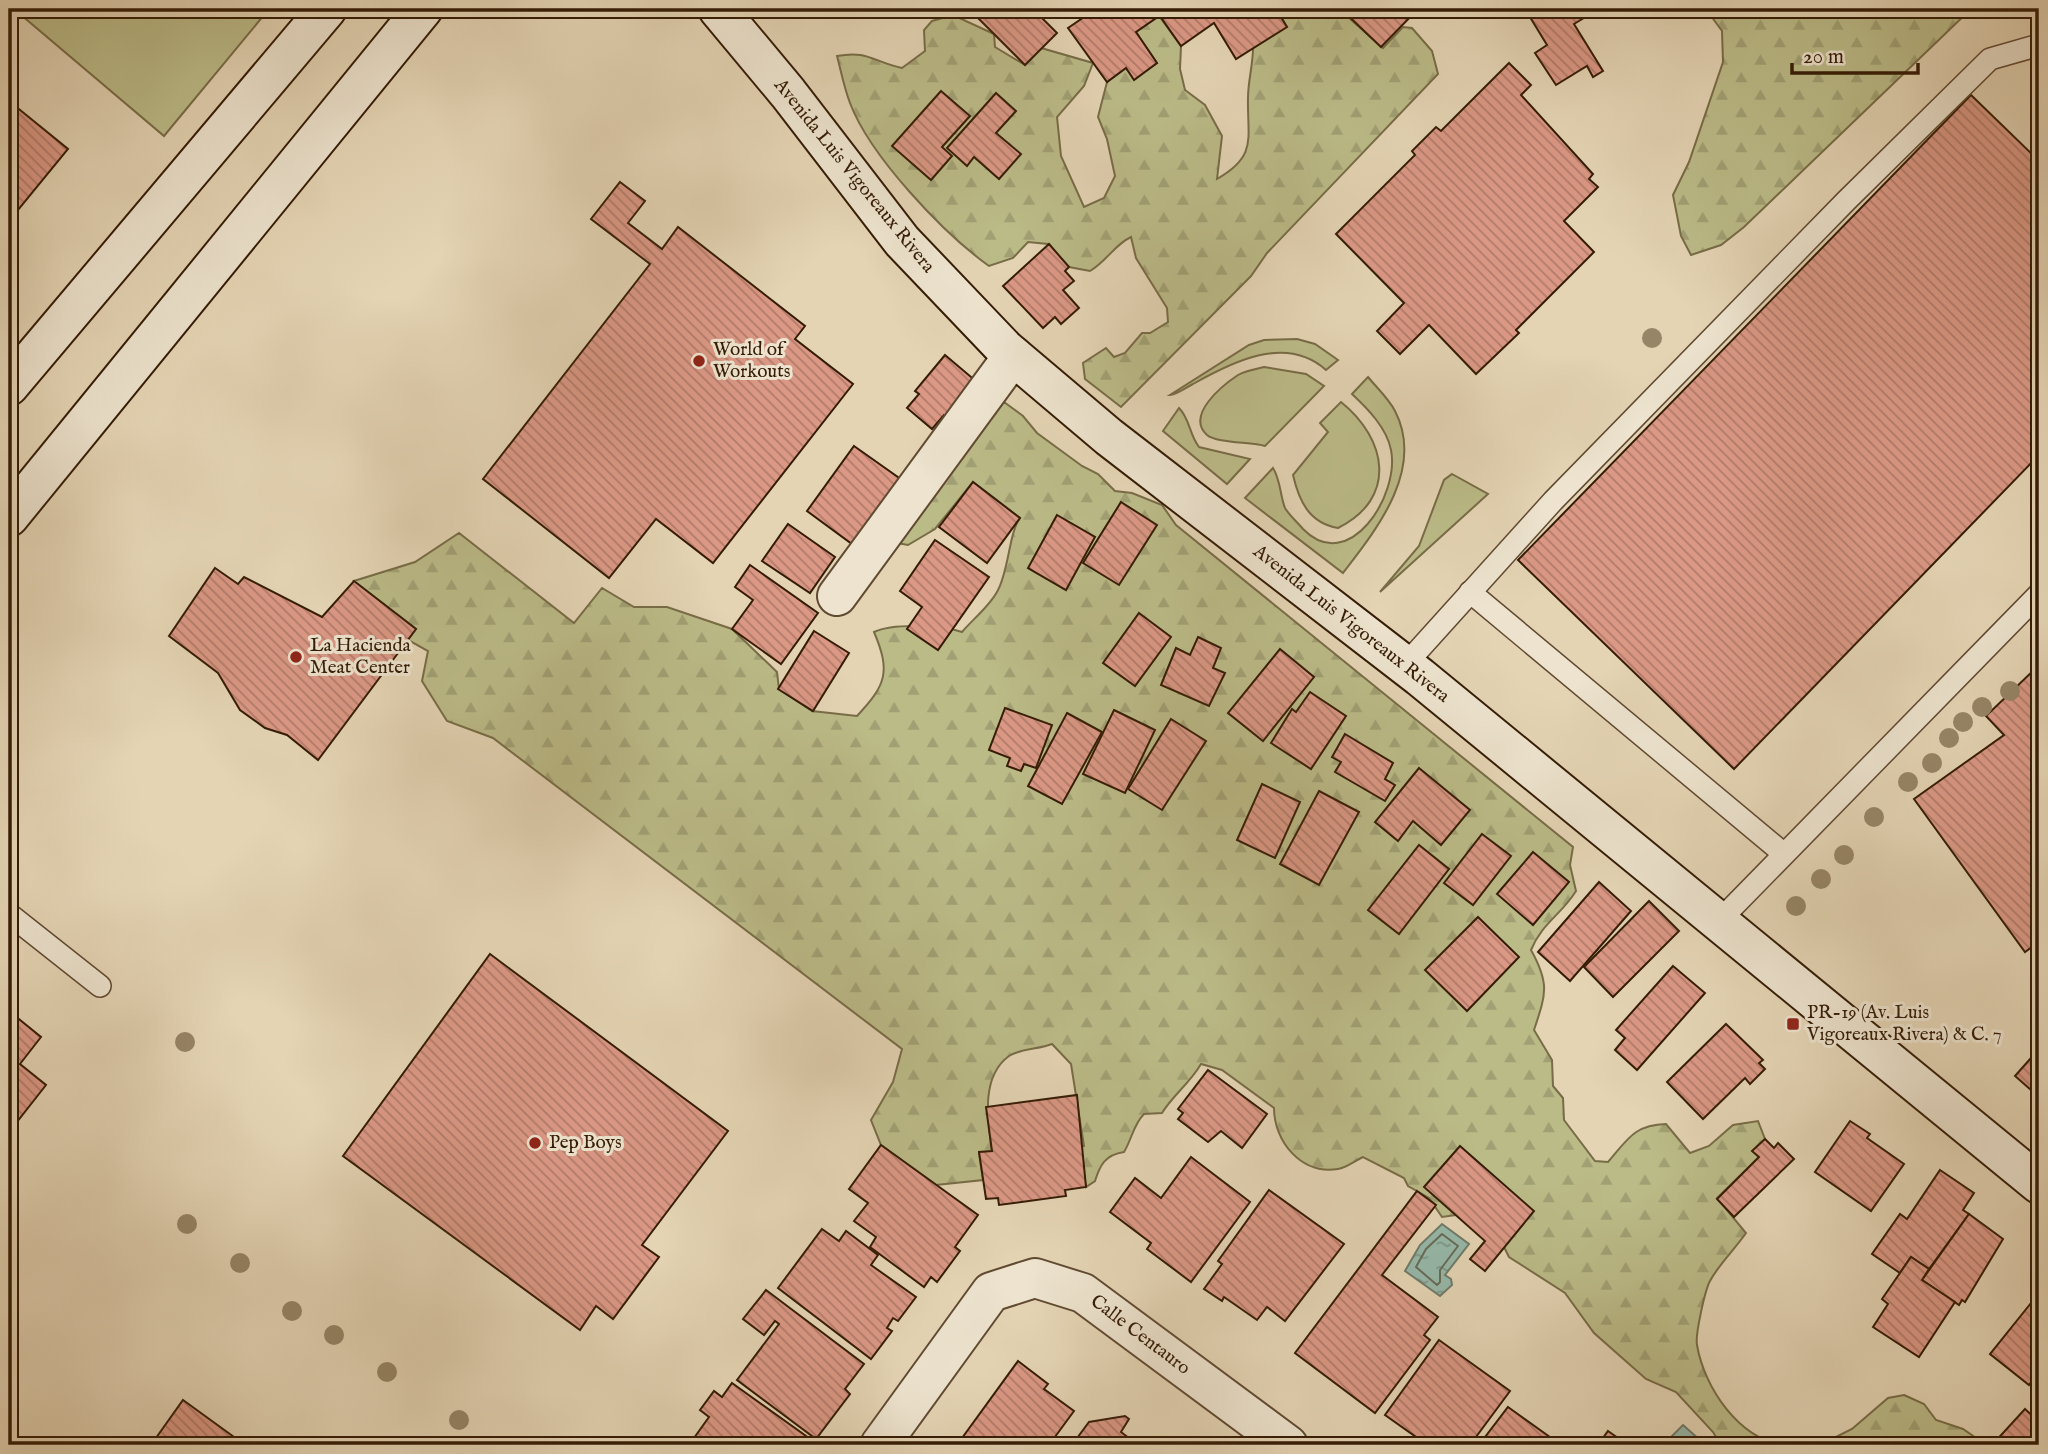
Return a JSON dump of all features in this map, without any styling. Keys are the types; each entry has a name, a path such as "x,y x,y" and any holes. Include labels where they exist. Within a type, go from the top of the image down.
{"main road":[{"path":"9,386 327,9"},
{"path":"9,517 423,9"},
{"name":"Avenida Luis Vigoreaux Rivera","path":"718,9 788,93 902,241 1013,356 1109,437 1405,665 1720,920 1798,988 2039,1184"},
{"path":"837,596 1013,356"},
{"name":"Calle Centauro","path":"880,1445 991,1292 1035,1278 1083,1293 1288,1445"}],"lane":[{"path":"1405,665 1592,461 1990,59 2039,45"},
{"path":"1470,592 1784,854"},
{"path":"1720,920 2039,594"},
{"path":"9,914 100,986"}],"green space":[{"path":"14,9 269,9 164,136"},
{"path":"1276,9 1339,9 1383,48 1403,27 1412,28 1432,51 1438,74 1267,253 1251,276 1121,407 1085,379 1083,363 1106,348 1114,357 1125,353 1142,333 1150,333 1168,322 1167,308 1136,258 1131,237 1090,271 1069,267 1048,244 1028,242 1013,258 989,266 930,214 874,146 850,103 837,56 864,56 902,68 925,51 924,30 932,21 953,15 994,34 995,47 1025,65 1041,48 1093,63 1084,86 1057,117 1061,156 1084,207 1104,198 1115,176 1107,139 1098,117 1107,82 1126,68 1135,79 1157,63 1136,32 1159,16 1181,46 1180,69 1185,90 1205,105 1222,136 1217,179 1230,171 1245,154 1249,135 1248,92 1253,48 1287,27"},
{"path":"1706,9 1971,9 1744,227 1721,245 1691,255 1681,236 1673,195 1689,162 1723,62 1722,31"},
{"path":"1297,339 1315,344 1338,360 1326,370 1310,359 1294,354 1259,355 1225,367 1170,395 1249,345 1264,340"},
{"path":"1264,367 1306,374 1324,386 1265,446 1218,440 1207,435 1201,427 1200,419 1209,401 1238,375"},
{"path":"1368,377 1395,411 1403,433 1404,455 1401,476 1393,497 1370,537 1343,573 1245,498 1273,468 1287,511 1303,529 1320,541 1337,543 1353,537 1368,524 1388,488 1392,468 1389,442 1381,426 1352,394"},
{"path":"1004,402 1023,416 1037,433 1082,466 1098,474 1115,491 1132,493 1162,505 1176,525 1573,847 1570,865 1576,891 1546,926 1531,950 1541,972 1544,989 1534,1030 1552,1060 1553,1086 1563,1098 1564,1120 1595,1161 1608,1162 1632,1135 1646,1127 1666,1124 1690,1153 1709,1146 1733,1125 1758,1121 1765,1139 1753,1151 1759,1157 1717,1198 1746,1233 1710,1281 1697,1332 1697,1345 1707,1378 1726,1409 1753,1433 1768,1441 1785,1445 1721,1445 1713,1432 1676,1392 1646,1379 1594,1333 1565,1293 1509,1257 1500,1239 1471,1213 1442,1217 1429,1198 1408,1186 1404,1178 1363,1157 1338,1169 1312,1167 1301,1161 1284,1143 1275,1120 1274,1108 1222,1070 1201,1064 1162,1113 1144,1114 1124,1152 1108,1158 1101,1166 1095,1181 1086,1187 1080,1147 1084,1146 1071,1064 1052,1044 1013,1054 1000,1065 990,1087 988,1113 992,1151 979,1153 983,1180 936,1185 881,1145 871,1120 893,1082 902,1049 493,738 447,721 422,681 428,651 408,640 416,629 354,581 415,562 459,533 574,623 602,588 634,607 667,607 732,629 777,672 779,689 812,711 857,716 880,686 883,677 883,658 874,632 893,627 918,626 962,632 998,590 1005,572 1013,533 1020,518 973,482 935,529 908,545 897,543 987,418"},
{"path":"1341,402 1357,417 1368,433 1376,450 1379,468 1377,485 1370,501 1357,515 1338,528 1320,521 1307,509 1298,494 1293,475 1328,432 1320,423"},
{"path":"1179,408 1199,447 1250,459 1227,484 1163,431"},
{"path":"1452,474 1488,494 1380,592 1419,546 1444,480"},
{"path":"1904,1395 1924,1404 1936,1420 1963,1429 1986,1445 1820,1445 1852,1429 1888,1398"}],"water":[{"path":"1442,1224 1469,1244 1445,1275 1451,1279 1452,1285 1440,1296 1405,1271 1420,1245"},
{"path":"1683,1425 1700,1440 1699,1445 1663,1445"}],"building":[{"path":"969,9 1033,9 1057,33 1025,65"},
{"path":"1096,9 1153,9 1159,16 1136,32 1157,63 1134,80 1126,68 1107,82 1068,28"},
{"path":"1155,9 1276,9 1287,27 1236,59 1214,23 1181,46"},
{"path":"1341,9 1418,9 1381,47"},
{"path":"1525,9 1589,9 1592,13 1574,24 1603,71 1593,77 1587,66 1556,85 1535,53 1547,45"},
{"path":"1509,63 1531,85 1521,95 1593,174 1589,179 1598,187 1564,221 1594,252 1516,330 1519,333 1476,374 1429,325 1400,354 1377,331 1404,303 1336,234 1415,155 1412,151 1436,127 1441,131"},
{"path":"941,91 970,116 942,147 952,156 931,180 892,146"},
{"path":"996,93 1016,111 996,133 1021,154 999,179 974,157 967,166 947,148"},
{"path":"1971,95 2039,161 2039,455 1734,769 1518,560"},
{"path":"9,101 68,149 9,221"},
{"name":"World of Workouts","path":"620,182 645,201 628,223 662,249 678,227 805,326 795,339 853,384 713,563 656,519 609,578 483,479 650,264 591,219"},
{"path":"1049,244 1069,267 1065,271 1074,281 1063,290 1079,308 1061,324 1055,317 1043,328 1003,286"},
{"path":"945,355 977,382 947,417 944,415 932,429 907,408 919,394 915,391"},
{"path":"854,446 902,480 852,544 807,511"},
{"path":"973,482 1020,518 987,563 939,527"},
{"path":"1121,502 1157,525 1119,585 1083,563"},
{"path":"1057,515 1095,537 1066,590 1028,568"},
{"path":"788,524 835,557 810,593 762,561"},
{"path":"935,540 989,577 938,650 907,629 922,607 900,591"},
{"path":"750,565 818,613 781,664 732,629 753,600 735,587"},
{"name":"La Hacienda Meat Center","path":"215,568 238,584 244,577 322,617 354,581 416,629 318,760 287,735 265,728 240,710 218,673 169,636"},
{"path":"1139,613 1171,637 1135,686 1103,663"},
{"path":"814,631 849,653 813,711 778,689"},
{"path":"1198,637 1221,648 1213,668 1225,673 1209,706 1161,685 1176,648 1190,655"},
{"path":"1280,649 1314,677 1263,741 1228,713"},
{"path":"2039,665 2039,751 2034,756 2039,765 2039,942 2025,952 1914,799 2004,735 1986,716"},
{"path":"1310,692 1346,716 1311,769 1271,743 1292,709 1296,712"},
{"path":"1005,708 1052,725 1036,768 1024,764 1021,771 1007,766 1010,758 989,750"},
{"path":"1114,710 1155,730 1125,793 1083,774"},
{"path":"1067,713 1102,732 1062,804 1028,786"},
{"path":"1171,719 1206,741 1162,810 1128,789"},
{"path":"1345,734 1393,763 1385,779 1395,785 1385,801 1335,772 1341,762 1332,757"},
{"path":"1419,768 1470,810 1441,845 1413,821 1398,841 1375,822"},
{"path":"1262,784 1300,802 1275,858 1237,840"},
{"path":"1319,791 1359,812 1319,885 1280,864"},
{"path":"1482,834 1511,856 1473,905 1444,883"},
{"path":"1419,845 1449,869 1399,934 1368,910"},
{"path":"1533,852 1569,882 1533,925 1497,894"},
{"path":"1599,882 1631,911 1570,981 1538,952"},
{"path":"1649,901 1679,931 1613,997 1584,967"},
{"path":"1478,917 1519,957 1467,1011 1425,970"},
{"name":"Pep Boys","path":"490,954 728,1131 642,1245 659,1257 613,1319 596,1306 580,1330 343,1156"},
{"path":"1673,966 1705,993 1637,1070 1615,1050 1625,1038 1616,1030"},
{"path":"9,1011 41,1037 20,1064 46,1085 9,1132"},
{"path":"1726,1024 1763,1060 1759,1063 1765,1069 1750,1084 1745,1078 1703,1119 1667,1082"},
{"path":"2039,1049 2039,1097 2015,1076"},
{"path":"1208,1070 1267,1114 1242,1148 1221,1131 1208,1142 1178,1119 1183,1113 1178,1109"},
{"path":"1077,1095 1086,1187 1065,1190 1066,1196 999,1205 998,1198 986,1199 979,1152 992,1151 986,1107"},
{"path":"1850,1121 1870,1134 1867,1138 1904,1164 1871,1211 1815,1172"},
{"path":"1765,1139 1774,1148 1778,1143 1794,1159 1734,1217 1717,1199 1759,1157 1752,1151"},
{"path":"881,1145 978,1215 955,1247 960,1251 937,1282 931,1277 924,1287 870,1247 876,1237 854,1221 868,1203 849,1189"},
{"path":"1460,1146 1534,1211 1485,1271 1470,1259 1485,1241 1424,1187"},
{"path":"1191,1157 1250,1202 1191,1282 1147,1249 1151,1243 1110,1212 1135,1178 1161,1198"},
{"path":"1940,1170 1974,1193 1963,1210 1969,1214 1929,1269 1911,1257 1900,1273 1872,1254 1900,1214 1907,1219"},
{"path":"1269,1190 1344,1244 1285,1321 1267,1307 1257,1320 1224,1297 1222,1301 1204,1289 1222,1264 1218,1261"},
{"path":"1417,1191 1436,1205 1382,1275 1438,1317 1424,1335 1430,1340 1375,1413 1295,1353"},
{"path":"1969,1214 2003,1239 1965,1302 1962,1300 1959,1305 1922,1280"},
{"path":"822,1229 839,1241 846,1231 878,1255 871,1265 916,1297 898,1321 893,1318 887,1328 892,1331 871,1359 778,1288"},
{"path":"1911,1257 1929,1269 1922,1280 1955,1302 1919,1357 1873,1327 1888,1304 1882,1299"},
{"path":"766,1290 864,1364 845,1389 850,1394 816,1439 737,1380 779,1324 775,1321 764,1335 743,1319"},
{"path":"2039,1293 2039,1372 2029,1385 1990,1354"},
{"path":"1439,1340 1510,1391 1470,1445 1420,1445 1423,1442 1385,1415"},
{"path":"1018,1361 1048,1384 1044,1389 1074,1411 1049,1445 957,1445"},
{"path":"732,1383 813,1441 810,1445 689,1445 709,1417 700,1410 714,1391 722,1397"},
{"path":"183,1400 245,1445 151,1445"},
{"path":"1508,1407 1561,1445 1479,1445"},
{"path":"2025,1409 2039,1422 2039,1445 1992,1445"},
{"path":"1125,1416 1129,1419 1121,1432 1138,1445 1072,1445 1089,1422"},
{"path":"1608,1431 1628,1445 1598,1445"}],"place":[{"name":"World of Workouts","path":"699,361"},
{"name":"La Hacienda Meat Center","path":"296,657"},
{"name":"PR-19 (Av. Luis Vigoreaux Rivera) & C. 7","path":"1793,1024"},
{"name":"Pep Boys","path":"535,1143"}]}
